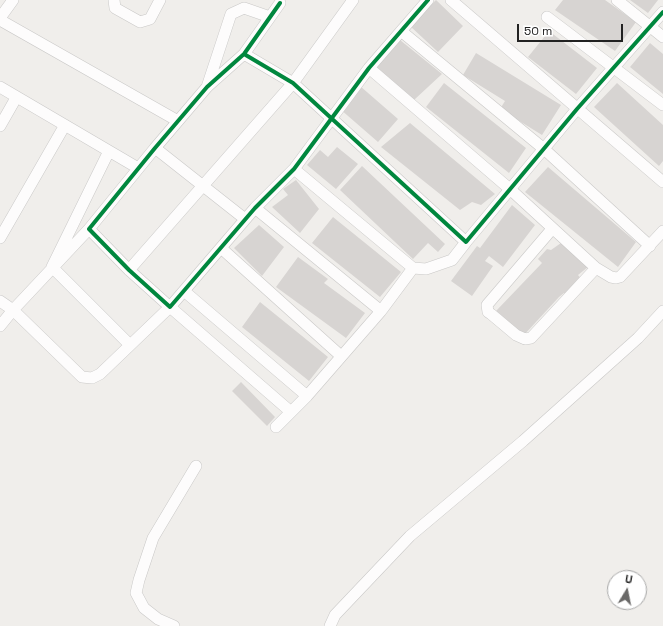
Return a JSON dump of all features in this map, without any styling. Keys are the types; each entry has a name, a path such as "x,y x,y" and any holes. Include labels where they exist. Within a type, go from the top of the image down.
{"street":[{"path":"13,0 0,19 178,121"},
{"path":"114,0 116,8 140,22 150,19 160,0"},
{"path":"129,270 293,83 354,0"},
{"path":"0,301 12,310 82,377 87,378 97,376 170,307 245,219 294,169 330,118 369,68 428,0"},
{"path":"451,0 663,182"},
{"path":"617,0 663,38"},
{"path":"0,326 12,310 89,229 138,168 207,88 244,54 280,3"},
{"path":"207,88 231,14 244,8 270,17"},
{"path":"294,169 413,268 426,269 452,260 577,109 663,12"},
{"path":"547,17 663,105"},
{"path":"401,31 544,149 650,246"},
{"path":"244,54 293,83 466,242"},
{"path":"369,68 510,190 596,268 616,278 620,277 663,231"},
{"path":"0,87 16,98 138,168"},
{"path":"0,126 16,98"},
{"path":"0,238 65,126"},
{"path":"155,148 245,219"},
{"path":"52,267 109,151"},
{"path":"255,208 381,311"},
{"path":"89,229 129,270 291,412"},
{"path":"552,229 487,305 488,312 516,335 525,339 531,338 596,268"},
{"path":"221,248 341,356"},
{"path":"52,267 130,345"},
{"path":"276,427 307,396 381,311 413,268"},
{"path":"184,291 307,396"},
{"path":"330,626 335,615 410,536 535,431 638,338 663,311"},
{"path":"174,626 158,619 144,608 136,593 153,538 196,466"}],"building":[{"path":"436,0 463,26 438,52 410,26"},
{"path":"563,0 605,0 636,22 615,51 555,10"},
{"path":"630,0 658,0 648,13"},
{"path":"549,31 597,68 576,94 528,57"},
{"path":"400,40 442,74 414,100 375,69"},
{"path":"650,43 663,54 663,94 630,67"},
{"path":"476,53 561,105 542,135 500,109 505,101 463,75"},
{"path":"444,83 526,148 509,173 426,107"},
{"path":"617,83 663,125 663,161 659,166 594,107"},
{"path":"360,86 398,119 378,142 340,109"},
{"path":"410,123 495,194 481,205 472,202 460,210 381,147"},
{"path":"337,147 358,164 336,189 307,165 320,150 328,157"},
{"path":"362,166 445,244 438,252 428,243 413,259 340,190"},
{"path":"548,167 636,242 618,267 525,192"},
{"path":"296,180 319,209 300,233 272,207 288,195 283,189"},
{"path":"512,205 535,225 503,267 489,256 485,261 493,266 472,296 451,281 477,246 480,248"},
{"path":"333,217 401,272 380,297 312,243"},
{"path":"259,225 284,247 262,276 234,248"},
{"path":"561,243 588,267 578,275 582,280 568,295 564,293 559,297 524,335 496,311 542,263 538,259 547,249 551,250"},
{"path":"298,257 328,279 324,283 365,313 346,338 276,287"},
{"path":"260,302 328,357 309,381 242,327"},
{"path":"241,382 275,417 267,426 232,391"}],"cycle path":[{"path":"280,3 244,54 207,87 89,229 129,270 170,307 255,208 294,169 369,68 428,0"},
{"path":"244,54 293,83 466,242 577,109 663,12"}]}
